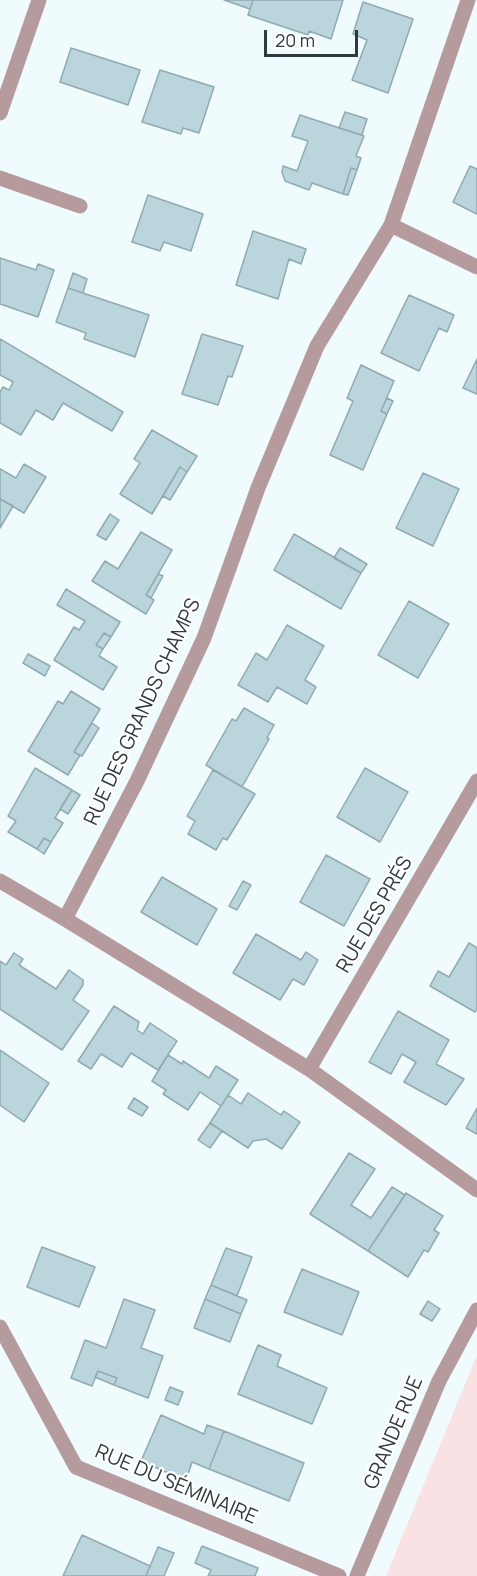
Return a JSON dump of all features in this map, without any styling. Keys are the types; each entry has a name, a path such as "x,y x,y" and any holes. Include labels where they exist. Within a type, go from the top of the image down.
{"street":[{"path":"0,113 39,0"},
{"name":"RUE DES GRANDS CHAMPS","path":"65,919 137,780 204,638 258,488 317,346 391,225 468,0"},
{"path":"0,178 80,206"},
{"path":"391,225 477,267"},
{"name":"RUE DES PRÉS","path":"309,1069 477,781"},
{"path":"0,881 309,1069 477,1190"},
{"name":"GRANDE RUE","path":"357,1576 439,1381 477,1310"},
{"name":"RUE DU SÉMINAIRE","path":"0,1328 76,1467 339,1576"}],"shaded area":[{"path":"477,1355 477,1576 386,1576"}],"building":[{"path":"224,0 253,0 250,9"},
{"path":"253,0 343,0 331,39 309,31 308,35 248,15"},
{"path":"363,2 413,19 388,93 352,80 367,40 353,34"},
{"path":"71,48 140,70 128,105 60,82"},
{"path":"160,70 214,87 199,133 183,128 181,134 142,122"},
{"path":"345,112 367,119 362,135 339,128"},
{"path":"300,115 364,136 356,156 361,158 357,170 351,168 343,194 312,183 309,190 285,181 283,166 297,171 308,141 292,136"},
{"path":"470,166 477,169 477,214 453,202"},
{"path":"351,168 357,170 348,195 343,194"},
{"path":"148,195 203,214 191,251 164,242 160,251 132,242"},
{"path":"253,231 306,249 301,264 289,259 278,299 236,285"},
{"path":"0,258 36,270 38,264 54,270 38,317 0,304"},
{"path":"73,273 87,279 83,293 68,288"},
{"path":"68,288 149,315 135,357 84,339 86,333 56,322"},
{"path":"409,295 454,315 447,332 439,328 419,371 381,353"},
{"path":"202,334 243,346 232,377 228,376 218,405 182,394"},
{"path":"0,339 123,412 112,431 63,403 53,420 36,410 21,435 0,423 0,392 3,387 9,390 13,382 0,375"},
{"path":"477,359 477,394 463,388"},
{"path":"361,365 394,381 381,411 387,414 363,470 330,455 353,401 347,398"},
{"path":"387,398 393,401 387,414 381,411"},
{"path":"152,430 197,456 187,472 180,467 152,514 120,494 140,463 134,459"},
{"path":"24,464 46,477 24,513 0,499 0,469 16,478"},
{"path":"180,467 187,472 170,500 163,496"},
{"path":"423,473 459,489 433,546 396,528"},
{"path":"0,499 13,506 0,528"},
{"path":"110,514 119,520 106,540 97,535"},
{"path":"141,532 172,550 146,595 154,600 146,614 92,581 105,561 118,569"},
{"path":"294,534 361,573 341,609 274,570"},
{"path":"340,548 367,564 361,573 334,558"},
{"path":"158,574 163,576 151,598 146,595"},
{"path":"66,589 120,622 111,637 104,633 96,645 103,649 99,656 117,667 103,690 54,660 74,627 79,630 85,621 57,605"},
{"path":"409,601 449,624 418,678 378,655"},
{"path":"287,625 324,646 305,680 316,687 307,704 277,687 268,702 238,685 256,653 267,660"},
{"path":"104,633 111,637 103,649 96,645"},
{"path":"28,654 50,666 45,676 23,663"},
{"path":"71,691 100,709 74,752 80,755 68,775 28,751 58,701 63,704"},
{"path":"244,708 274,725 267,738 269,739 242,787 206,765 232,719 236,721"},
{"path":"92,723 99,728 82,756 74,752"},
{"path":"35,768 72,790 55,818 63,823 51,842 44,838 37,849 8,832 16,821 8,816"},
{"path":"365,768 408,792 380,842 337,817"},
{"path":"213,770 255,794 227,840 223,838 216,850 188,834 195,821 187,816"},
{"path":"72,790 80,795 68,814 60,809"},
{"path":"44,838 51,842 44,854 37,849"},
{"path":"326,855 370,879 344,926 300,902"},
{"path":"162,877 217,909 197,945 141,912"},
{"path":"243,881 251,885 237,910 229,906"},
{"path":"256,934 301,960 306,952 318,960 304,985 293,979 280,1000 233,973"},
{"path":"469,943 477,948 477,1009 475,1012 430,986 438,971 449,977"},
{"path":"14,953 23,959 19,965 56,989 69,970 83,980 83,985 73,1000 89,1011 62,1050 0,1009 0,961 6,965"},
{"path":"114,1006 139,1022 137,1030 143,1034 150,1023 177,1041 158,1070 131,1053 122,1067 101,1054 91,1069 78,1061"},
{"path":"398,1011 449,1040 436,1064 464,1079 446,1105 404,1082 416,1062 402,1054 391,1074 369,1062"},
{"path":"0,1050 49,1083 24,1122 0,1105"},
{"path":"168,1055 182,1064 183,1061 209,1078 216,1066 238,1080 221,1106 200,1092 188,1110 163,1094 166,1090 152,1081"},
{"path":"248,1093 281,1115 284,1111 300,1122 282,1149 266,1139 253,1141 248,1148 210,1123 228,1095 241,1104"},
{"path":"134,1098 148,1107 142,1116 128,1108"},
{"path":"477,1108 477,1134 466,1128"},
{"path":"210,1123 222,1131 210,1148 198,1140"},
{"path":"349,1153 375,1169 351,1205 371,1218 392,1187 405,1195 368,1251 310,1214"},
{"path":"406,1193 443,1216 434,1230 439,1233 428,1252 424,1250 408,1277 368,1251"},
{"path":"42,1247 95,1267 79,1307 27,1287"},
{"path":"226,1248 252,1257 237,1296 211,1285"},
{"path":"302,1269 359,1292 342,1335 284,1312"},
{"path":"211,1285 247,1300 241,1314 205,1299"},
{"path":"124,1299 155,1310 141,1348 163,1356 148,1398 114,1385 117,1378 98,1371 92,1386 71,1378 85,1340 106,1348"},
{"path":"205,1299 241,1314 230,1342 194,1328"},
{"path":"428,1301 440,1309 432,1321 420,1314"},
{"path":"258,1345 281,1355 277,1366 327,1388 312,1424 238,1394"},
{"path":"98,1371 117,1378 114,1385 95,1377"},
{"path":"170,1387 183,1392 178,1405 165,1400"},
{"path":"161,1415 204,1434 207,1425 224,1431 209,1469 192,1462 186,1481 141,1461"},
{"path":"224,1431 304,1463 289,1501 209,1469"},
{"path":"82,1535 150,1566 146,1576 63,1576"},
{"path":"202,1546 258,1568 255,1576 208,1576 211,1570 195,1563"},
{"path":"158,1547 174,1553 164,1576 146,1576"}]}
